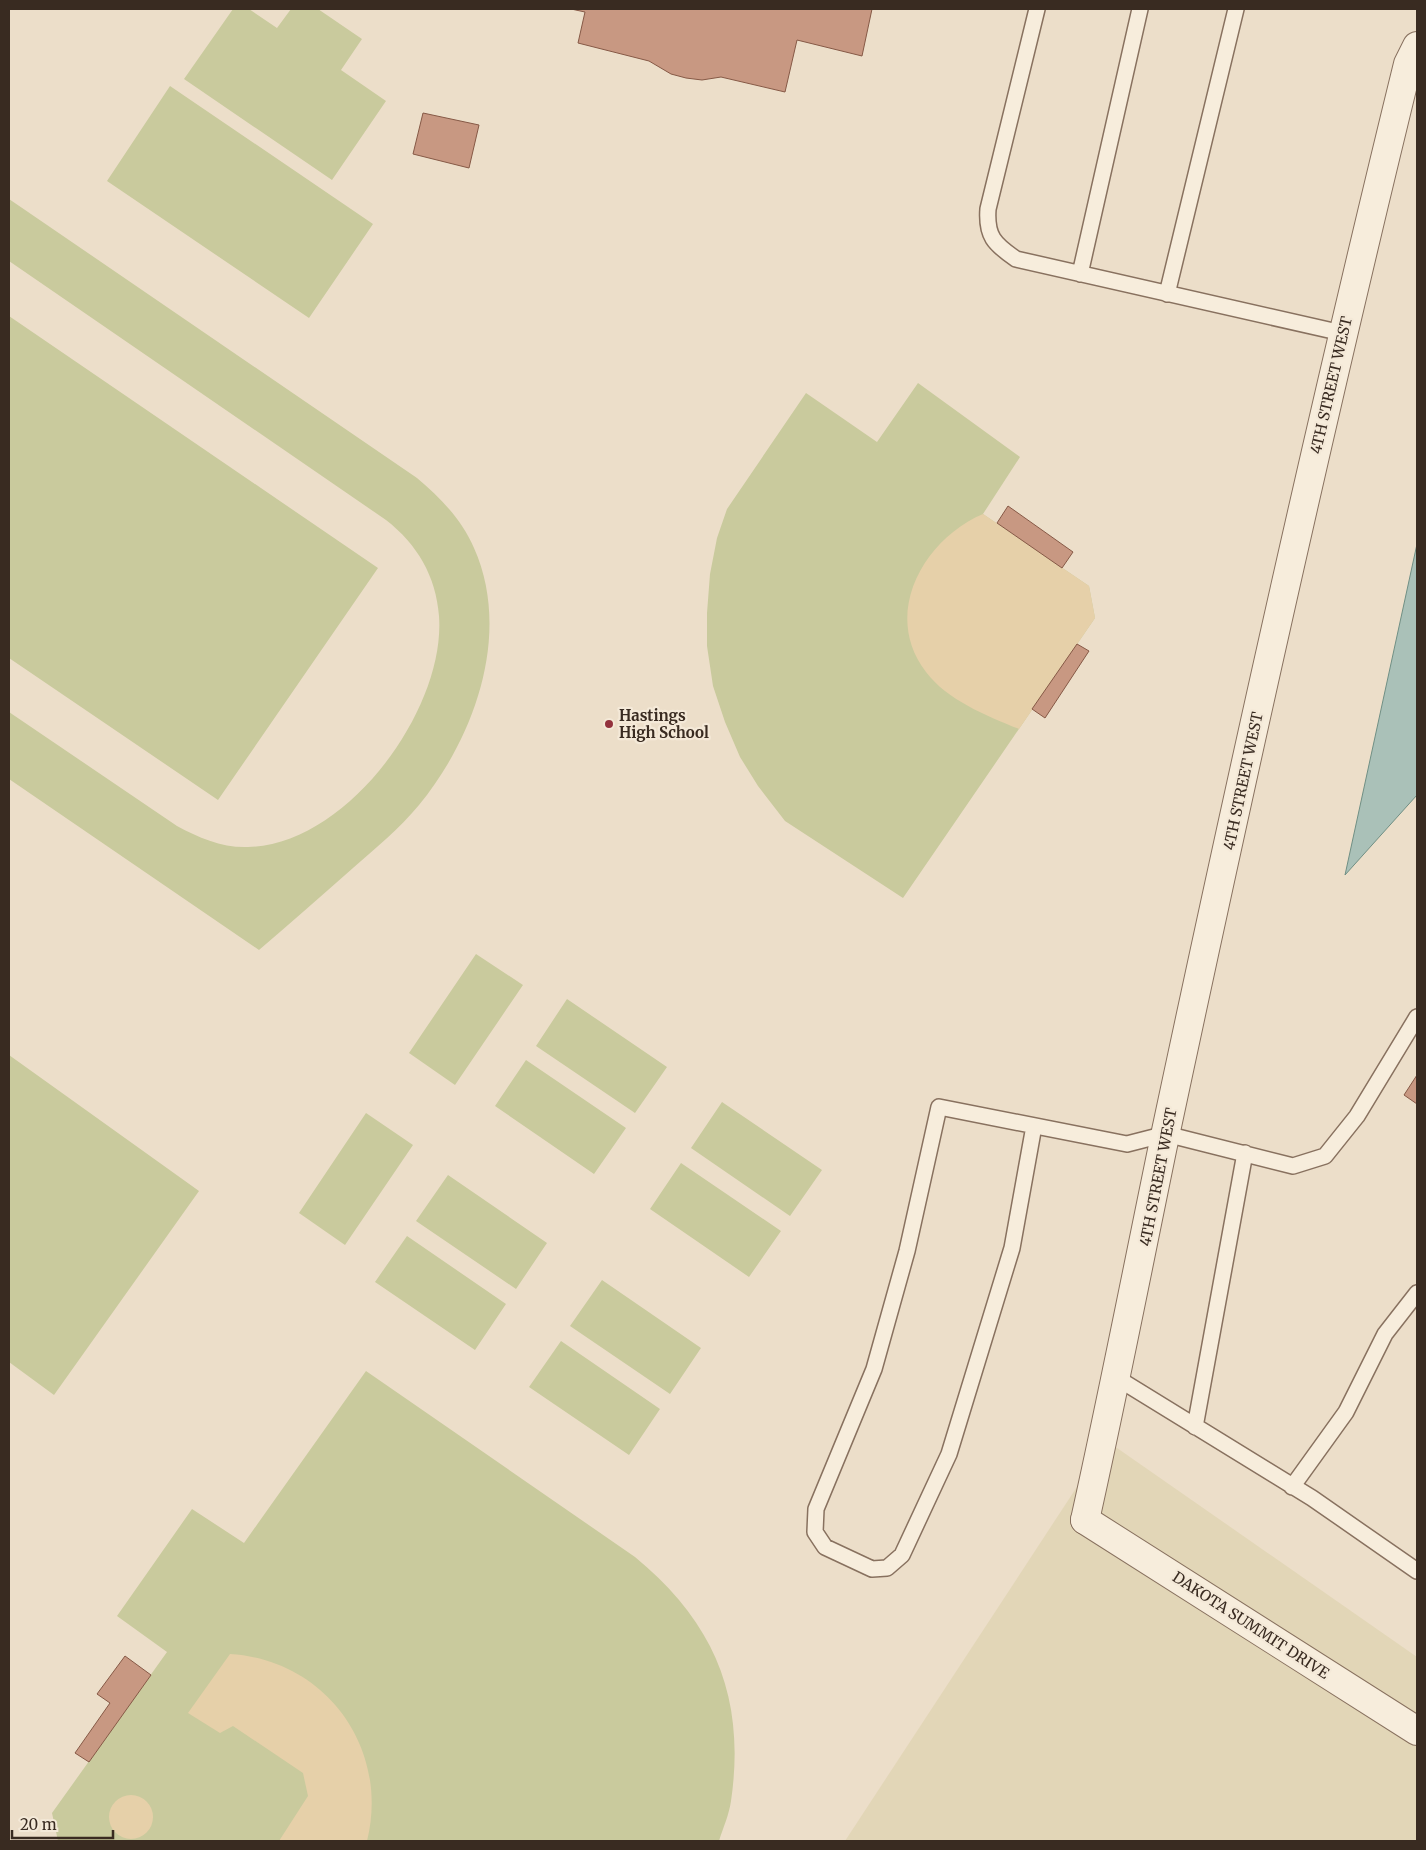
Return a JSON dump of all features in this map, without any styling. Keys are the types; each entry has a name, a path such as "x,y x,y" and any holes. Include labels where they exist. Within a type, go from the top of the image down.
{"street":[{"name":"4TH STREET WEST","path":"1085,1520 1117,1378 1166,1134 1342,333 1408,64 1417,46"},
{"name":"DAKOTA SUMMIT DRIVE","path":"1085,1520 1417,1731"}],"lane":[{"path":"1037,9 988,209 986,228 998,247 1016,259 1342,333"},
{"path":"1080,274 1140,9"},
{"path":"1168,294 1236,9"},
{"path":"1034,1126 1012,1248 949,1454 902,1555 887,1568 872,1569 825,1547 815,1532 816,1509 874,1368 907,1251 939,1107 1127,1144 1166,1134 1293,1166 1325,1156 1357,1116 1417,1017"},
{"path":"1196,1427 1246,1153"},
{"path":"1292,1487 1346,1412 1385,1334 1417,1294"},
{"path":"1117,1378 1326,1508 1417,1571"}],"shaded area":[{"path":"1417,544 1417,795 1345,875"},
{"path":"1107,1441 1417,1657 1417,1841 845,1841"}],"green space":[{"path":"233,9 249,9 277,28 291,9 318,9 362,39 341,70 386,101 332,180 184,79"},
{"path":"170,86 373,224 309,318 107,181"},
{"path":"9,199 417,478 450,510 463,528 474,548 485,581 489,614 488,649 482,683 471,716 457,748 439,778 419,805 379,846 259,950 9,779 9,712 177,826 194,834 220,844 239,847 285,840 321,823 354,798 383,766 408,729 426,691 437,653 439,616 434,588 416,550 386,520 9,261"},
{"path":"9,316 378,568 218,800 9,658"},
{"path":"918,383 1020,457 983,514 1089,586 1095,618 903,898 785,821 758,786 740,757 725,722 713,686 707,646 707,613 710,574 717,538 727,509 806,393 877,442"},
{"path":"476,954 523,985 455,1085 409,1053"},
{"path":"567,999 667,1067 635,1113 536,1046"},
{"path":"9,1055 199,1191 54,1395 9,1362"},
{"path":"526,1060 626,1128 594,1174 495,1106"},
{"path":"722,1102 822,1170 790,1216 691,1148"},
{"path":"366,1113 413,1145 345,1245 299,1213"},
{"path":"681,1163 781,1231 749,1277 650,1209"},
{"path":"448,1175 547,1243 516,1289 416,1221"},
{"path":"407,1236 506,1304 475,1350 375,1282"},
{"path":"602,1280 701,1348 670,1394 570,1326"},
{"path":"561,1341 660,1409 629,1455 529,1387"},
{"path":"366,1371 635,1557 663,1582 686,1608 704,1636 719,1665 728,1696 734,1729 731,1801 719,1841 58,1841 52,1813 167,1652 117,1616 192,1509 244,1543"}],"sand":[{"path":"983,514 1089,586 1095,618 1019,729 968,706 935,682 926,672 913,650 908,626 909,603 916,581 927,560 943,541 962,526"},
{"path":"230,1654 264,1660 295,1673 322,1691 343,1715 359,1743 369,1773 372,1807 367,1841 279,1841 308,1796 303,1773 233,1726 220,1733 188,1713"},
{"path":"131,1795 143,1799 149,1805 153,1817 149,1829 143,1835 131,1839 119,1835 113,1829 109,1817 113,1805 119,1799"}],"building":[{"path":"571,9 872,9 862,56 797,40 785,92 721,77 702,80 686,78 671,74 649,61 578,43 585,12"},
{"path":"423,113 479,125 469,168 413,154"},
{"path":"1008,506 1073,552 1062,568 997,523"},
{"path":"1077,644 1089,651 1045,718 1032,709"},
{"path":"1417,1075 1417,1104 1404,1095"},
{"path":"125,1656 151,1675 89,1762 75,1753 110,1703 97,1694"}],"place":[{"name":"Hastings High School","path":"609,724"}]}
